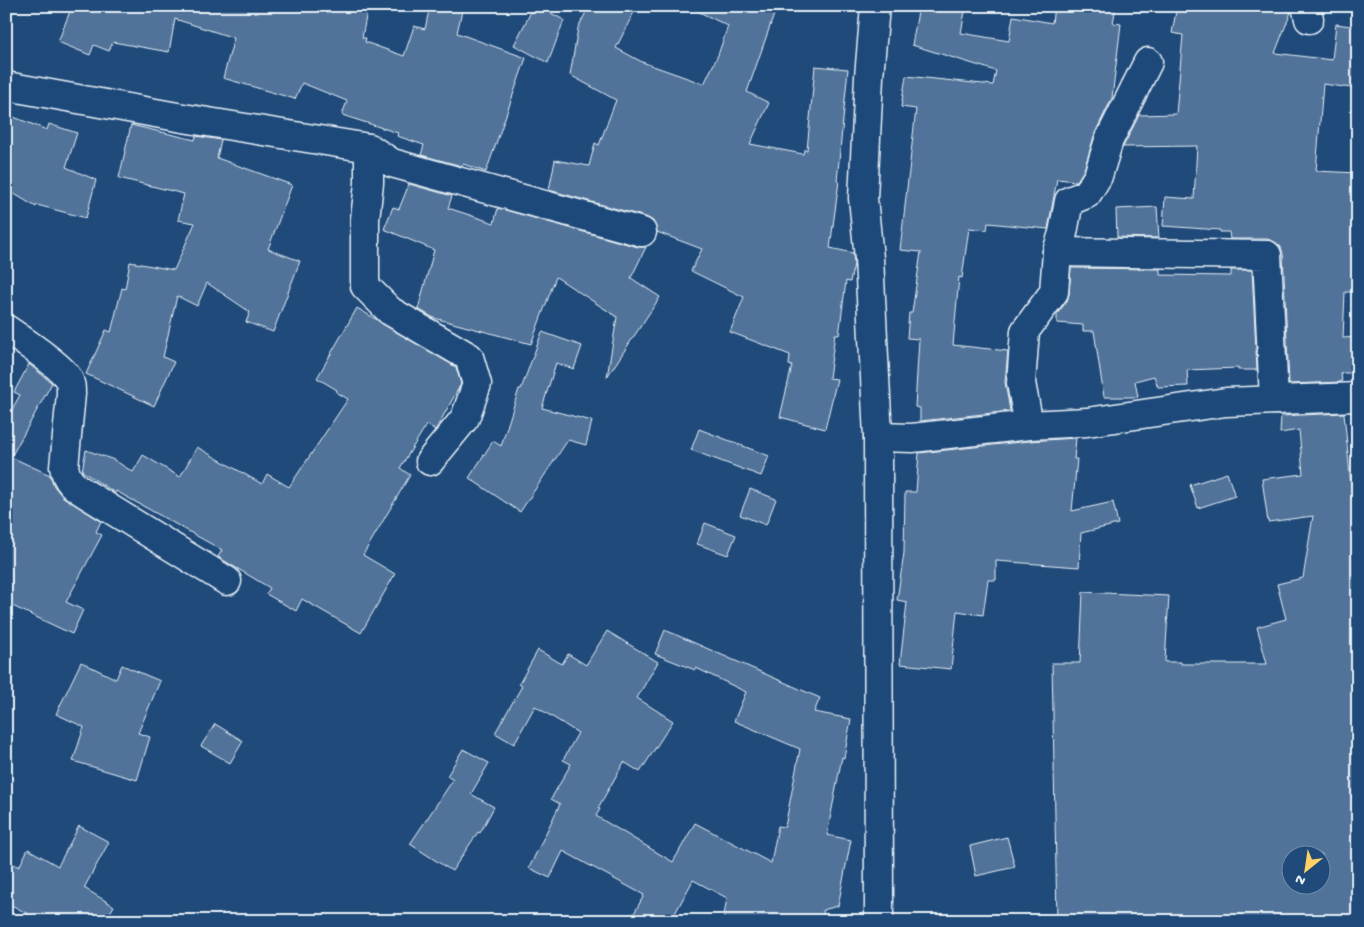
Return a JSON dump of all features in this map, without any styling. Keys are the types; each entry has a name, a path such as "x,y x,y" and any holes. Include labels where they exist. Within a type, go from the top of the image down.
{"street":[{"path":"875,6 869,77 863,198 869,258 878,437 879,921"},
{"path":"1028,425 1021,383 1025,330 1054,292 1057,252 1069,201 1087,194 1098,176 1109,140 1148,62"},
{"path":"6,86 183,118 369,148 392,164 642,232"},
{"path":"369,148 365,219 365,286 390,311 468,357 477,384 465,418 430,461"},
{"path":"1057,252 1267,255 1274,400"},
{"path":"6,329 55,365 68,378 72,394 64,467 66,478 74,486 91,497 227,581"},
{"path":"878,437 912,438 1028,425 1087,422 1226,402 1358,397"}],"building":[{"path":"72,6 368,6 362,38 366,38 365,42 404,56 414,26 425,29 430,6 463,6 457,33 526,58 486,172 463,164 462,166 421,155 424,145 397,136 398,133 342,115 347,101 302,83 295,99 223,78 234,38 175,19 169,52 113,42 109,51 94,45 90,55 58,42"},
{"path":"534,6 564,20 548,63 514,45"},
{"path":"589,6 637,6 616,48 642,62 704,84 718,55 728,26 687,6 777,6 747,92 769,103 750,144 803,154 804,150 807,150 815,66 848,69 837,181 839,181 830,248 853,253 854,264 850,282 846,281 839,335 835,334 829,378 837,379 825,429 780,417 792,366 789,365 790,355 730,332 744,297 691,271 702,249 657,232 653,221 646,217 549,190 555,160 589,166 595,143 599,145 616,100 570,75 578,28"},
{"path":"919,6 966,6 961,33 1009,41 1013,16 1052,23 1054,6 1116,6 1113,23 1121,24 1112,98 1095,133 1084,170 1077,181 1057,179 1048,229 988,223 987,230 969,228 962,278 959,277 953,345 1008,351 1005,382 1010,411 920,421 920,408 915,407 919,339 907,338 909,313 912,313 921,252 900,250 916,109 901,107 906,76 993,85 996,71 912,45"},
{"path":"1177,6 1278,6 1291,12 1275,53 1332,60 1336,24 1358,27 1358,89 1323,84 1316,171 1358,173 1358,292 1345,292 1343,338 1358,337 1358,373 1341,373 1342,382 1289,384 1283,254 1281,247 1267,239 1230,239 1229,232 1220,232 1220,230 1163,226 1165,197 1194,199 1197,146 1123,147 1139,115 1176,114 1183,35 1172,33"},
{"path":"6,114 47,130 49,124 77,133 66,167 96,180 86,218 37,205 36,207 6,189"},
{"path":"131,125 195,140 196,136 221,140 217,158 292,185 268,249 300,261 273,332 246,322 250,312 207,283 197,306 177,296 163,357 174,362 154,406 86,374 106,330 111,332 122,288 125,289 130,262 174,270 195,223 178,220 184,194 119,178"},
{"path":"409,184 452,196 448,208 494,223 498,208 638,247 646,247 631,278 660,297 607,377 617,317 556,277 531,344 434,318 418,309 434,250 384,229 393,207 399,209"},
{"path":"1157,207 1159,238 1117,237 1116,209"},
{"path":"1071,268 1160,269 1160,275 1231,276 1231,270 1252,270 1257,370 1238,370 1238,368 1187,370 1188,386 1158,387 1154,376 1135,381 1138,397 1104,397 1094,331 1083,331 1083,325 1057,323 1057,314 1067,301 1069,294"},
{"path":"357,308 456,367 461,384 436,429 427,424 400,468 410,475 363,555 395,574 361,633 302,599 296,611 266,594 270,588 218,557 222,550 116,491 115,493 82,471 86,450 114,460 133,472 143,455 180,477 197,447 262,484 267,474 289,487 348,399 317,378"},
{"path":"542,332 582,346 574,369 556,363 542,408 592,421 586,445 568,440 520,512 469,478 493,441 501,446 519,389 521,389"},
{"path":"29,364 52,383 11,457 50,475 54,486 63,497 101,521 96,532 102,535 66,602 83,610 72,634 6,603 6,420 20,395 14,392"},
{"path":"1344,413 1354,516 1356,516 1353,575 1358,575 1358,921 1057,921 1052,663 1080,663 1083,592 1169,596 1165,662 1181,662 1181,664 1267,664 1257,627 1286,619 1277,584 1303,578 1313,516 1268,522 1262,479 1303,474 1299,430 1280,433 1281,416"},
{"path":"699,429 769,456 761,476 691,450"},
{"path":"1076,438 1074,459 1077,459 1072,511 1113,502 1118,524 1081,533 1079,567 996,561 996,580 988,580 983,615 957,611 951,669 900,664 907,602 897,600 904,553 905,492 916,492 919,453"},
{"path":"1227,473 1235,496 1198,508 1190,485"},
{"path":"750,489 776,499 766,525 740,515"},
{"path":"705,523 736,535 728,555 697,544"},
{"path":"665,630 820,698 814,712 851,719 827,835 851,840 838,906 823,910 824,921 723,921 727,898 693,880 671,921 630,921 644,895 563,851 550,878 529,868 560,804 551,799 571,764 563,760 578,733 535,706 514,744 495,733 522,686 519,684 538,650 562,664 568,654 586,665 607,631 658,662 637,698 673,721 640,772 624,762 598,808 600,809 596,816 673,862 695,823 771,863 778,826 785,827 800,749 734,721 746,692 696,668 695,670 655,654"},
{"path":"81,662 116,679 122,665 160,681 138,733 150,737 137,780 73,761 84,727 56,714"},
{"path":"215,724 243,741 230,763 201,746"},
{"path":"463,749 489,763 471,794 494,807 480,833 478,832 452,871 410,844 453,780 447,776"},
{"path":"79,826 109,842 84,888 114,906 105,921 41,921 6,902 6,860 19,867 28,849 58,866"},
{"path":"1007,837 1015,867 976,876 970,846"}]}
